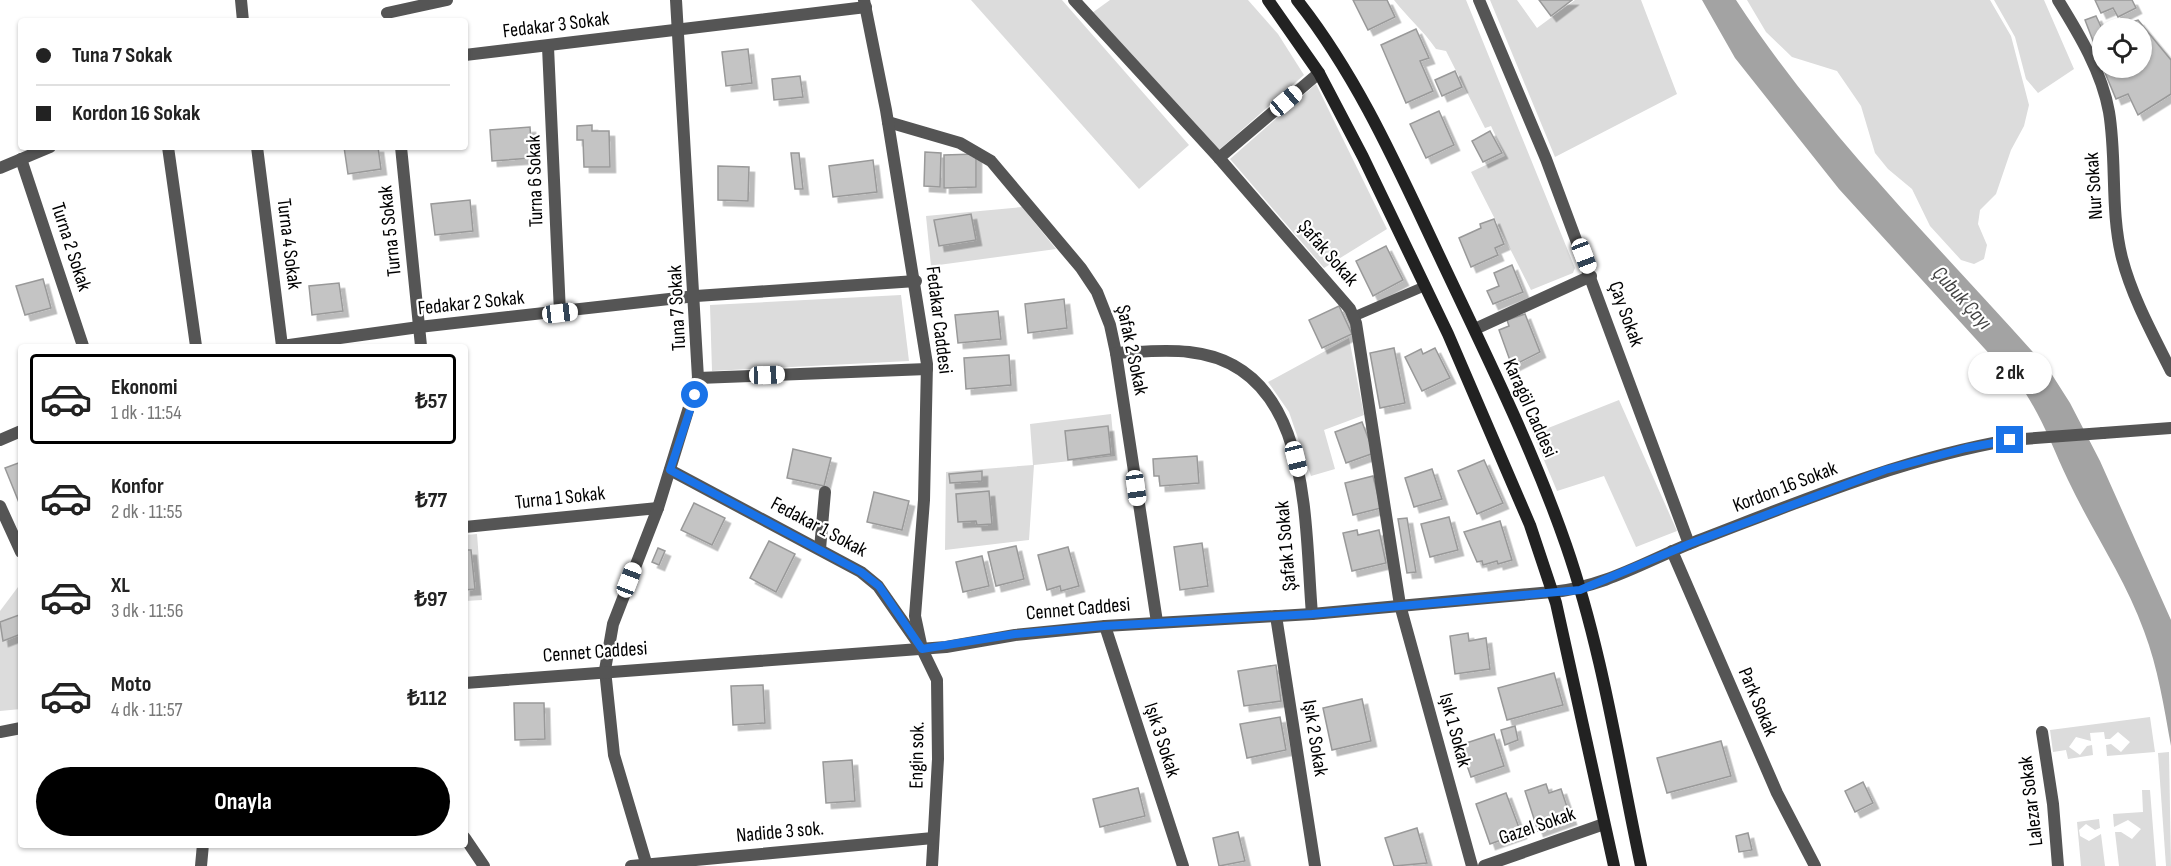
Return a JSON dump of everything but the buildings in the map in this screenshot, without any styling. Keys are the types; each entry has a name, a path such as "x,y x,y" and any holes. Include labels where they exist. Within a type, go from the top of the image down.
{"main road":[{"path":"1268,0 1319,73 1363,157 1425,286 1521,502 1552,592 1614,866"},
{"name":"Karagöl Caddesi","path":"1298,0 1353,79 1393,156 1474,329 1546,493 1580,590 1611,709 1641,866"}],"street":[{"path":"241,0 243,18"},
{"path":"384,0 387,17 447,0"},
{"name":"Tuna 7 Sokak","path":"646,865 614,755 605,670 613,624 658,508 698,378 696,296 676,0"},
{"name":"Şafak Sokak","path":"1074,0 1219,158 1341,297 1353,317 1379,460 1400,605"},
{"name":"Çay Sokak","path":"1479,0 1542,148 1689,544"},
{"name":"Nur Sokak","path":"2058,0 2076,28 2109,112 2115,223 2122,260 2139,305 2171,371"},
{"name":"Fedakar 3 Sokak","path":"468,55 548,47 865,3"},
{"name":"Fedakar Caddesi","path":"865,3 916,281 927,369 924,500 915,616 922,649"},
{"name":"Turna 6 Sokak","path":"548,47 560,313"},
{"path":"1219,158 1319,73"},
{"name":"Şafak 2 Sokak","path":"888,122 960,144 991,161 1081,268 1097,292 1106,311 1116,353 1156,622"},
{"path":"0,168 43,150"},
{"path":"168,150 196,344"},
{"name":"Turna 4 Sokak","path":"257,150 282,344"},
{"name":"Turna 5 Sokak","path":"401,150 421,344"},
{"name":"Turna 2 Sokak","path":"21,159 82,344"},
{"path":"1474,329 1591,276"},
{"name":"Fedakar 2 Sokak","path":"297,344 420,327 696,296 916,281"},
{"name":"Şafak 1 Sokak","path":"1116,353 1189,352 1210,356 1235,366 1253,378 1272,398 1293,447 1299,471 1312,614"},
{"path":"698,378 927,369"},
{"name":"Kordon 16 Sokak","path":"1552,592 1580,590 1689,544 1885,470 1966,448 2010,440 2171,428"},
{"path":"0,440 18,432"},
{"name":"Fedakar 1 Sokak","path":"670,470 861,572 879,586 922,649"},
{"path":"820,549 825,492"},
{"path":"0,506 18,545"},
{"name":"Turna 1 Sokak","path":"468,527 658,508"},
{"name":"Park Sokak","path":"1672,551 1777,793 1815,866"},
{"name":"Cennet Caddesi","path":"468,682 605,670 922,649 1015,634 1156,622 1312,614 1552,592"},
{"name":"Işık 1 Sokak","path":"1400,605 1472,866"},
{"name":"Işık 2 Sokak","path":"1276,616 1315,866"},
{"name":"Işık 3 Sokak","path":"1104,626 1183,866"},
{"name":"Engin sok.","path":"922,649 937,680 938,759 932,866"},
{"path":"0,732 18,729"},
{"name":"Lalezar Sokak","path":"2042,732 2054,804 2058,866"},
{"name":"Gazel Sokak","path":"1484,866 1604,824"},
{"name":"Nadide 3 sok.","path":"631,866 933,838"},
{"path":"468,842 484,866"},
{"path":"201,866 203,848"}],"lane":[{"path":"1353,317 1425,286"}],"shaded area":[{"path":"971,0 1062,0 1189,145 1139,189"},
{"path":"1110,0 1248,0 1278,34 1304,75 1219,150 1092,13"},
{"path":"1394,0 1466,0 1575,268 1573,273 1531,290 1471,172 1505,156 1491,126 1485,128 1446,51 1436,49"},
{"path":"1490,0 1517,0 1537,28 1575,0 1641,0 1677,94 1555,157"},
{"path":"1747,0 1990,0 2011,36 2029,105 2024,126 2011,150 1996,194 1980,210 1978,224 1987,245 1984,259 1974,264 1961,260 1930,226 1912,189 1888,169 1875,153 1861,106 1837,71 1792,57 1766,32"},
{"path":"1994,0 2044,0 2074,69 2038,93 2026,79 2015,37"},
{"path":"1316,84 1387,229 1324,268 1230,159"},
{"path":"1022,207 1056,249 931,266 926,216"},
{"path":"901,295 909,361 712,371 710,305"},
{"path":"1349,338 1364,415 1324,430 1335,469 1311,476 1289,412 1268,382"},
{"path":"1619,400 1677,531 1636,547 1604,476 1557,491 1533,434"},
{"path":"1111,414 1115,456 1034,465 1029,540 945,550 946,472 1033,465 1030,424"},
{"path":"477,534 482,600 468,601 468,535"},
{"path":"18,587 18,709 0,711 0,611"},
{"path":"2150,717 2155,752 2107,756 2106,745 2111,744 2121,752 2130,742 2118,732 2110,739 2105,739 2104,732 2090,733 2091,741 2076,737 2069,747 2080,755 2087,746 2092,745 2093,755 2068,759 2066,750 2053,752 2050,730"},
{"path":"2169,752 2171,866 2166,866 2158,753"},
{"path":"2142,790 2150,790 2156,866 2119,866 2115,832 2121,832 2132,839 2141,829 2128,820 2114,827 2113,814 2143,812"},
{"path":"2099,819 2100,828 2095,830 2086,824 2079,830 2080,836 2089,841 2101,834 2105,866 2081,866 2077,822"}],"water":[{"name":"Çubuk Çayı","path":"1702,0 1736,0 1807,98 1886,191 2049,370 2070,403 2100,461 2171,620 2171,746 2157,673 2136,611 2077,499 2044,426 2026,394 1839,189 1735,58"}],"route":[{"path":"695,395 670,470 816,547 871,579 879,586 922,649 946,647 1015,634 1104,626 1312,614 1458,599 1580,590 1689,544 1885,470 1966,448 2010,440"}]}
